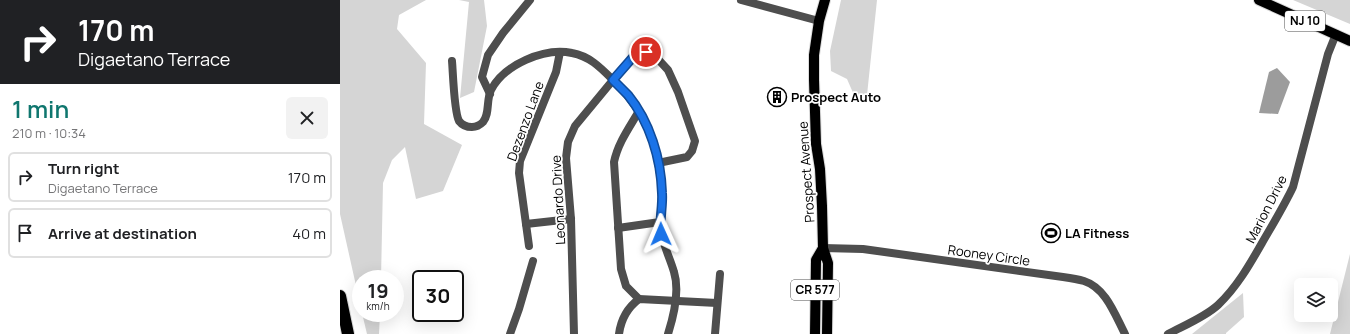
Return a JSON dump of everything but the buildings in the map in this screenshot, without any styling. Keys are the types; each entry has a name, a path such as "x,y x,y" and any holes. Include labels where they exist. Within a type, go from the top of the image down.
{"highway":[{"path":"340,296 348,334"}],"main road":[{"name":"Prospect Avenue","path":"824,0 814,55 814,74 823,248 828,263 827,334"},
{"name":"NJ 10","path":"1259,0 1350,41"},
{"name":"Prospect Avenue","path":"815,334 816,260 823,248"}],"street":[{"path":"490,94 482,77 488,55 503,33 530,0"},
{"path":"741,0 819,21"},
{"name":"Marion Drive","path":"1168,334 1218,306 1227,296 1244,273 1286,202 1293,187 1328,54 1336,34"},
{"path":"452,61 457,116 462,124 470,127 479,126 482,123 486,115 490,94 506,72 527,59 546,54 560,52 575,54 588,59 628,95 647,126 658,163 662,194 660,222 661,234 675,273 676,283 676,301 668,334"},
{"name":"Dezenzo Lane","path":"529,246 519,172 520,161 556,72 560,52"},
{"name":"Leonardo Drive","path":"574,334 572,219 566,158 568,142 575,126 613,80 634,56 646,52 656,57 668,70 678,92 695,140 692,151 687,157 658,163"},
{"path":"639,111 620,141 616,150 614,162 621,269 623,279 631,292 639,299 718,303"},
{"path":"526,224 572,219"},
{"path":"618,228 660,222"},
{"name":"Rooney Circle","path":"823,248 864,249 1085,281 1099,290 1104,296 1125,334"},
{"path":"510,334 533,261"},
{"path":"715,334 720,274"},
{"path":"619,334 620,325 625,315 631,306 639,299"}],"shaded area":[{"path":"340,0 426,0 399,15 397,29 426,63 424,124 462,145 443,191 416,199 405,147 392,160 383,183 381,270 353,270 340,214"},
{"path":"459,0 484,0 487,26 474,92 460,98 469,2"},
{"path":"841,0 877,0 867,95 854,95 847,79 831,71 830,51"},
{"path":"1293,0 1350,0 1350,24"},
{"path":"1277,68 1290,82 1278,114 1259,113 1269,72"},
{"path":"1350,254 1350,334 1330,334 1333,322 1338,322 1338,302"},
{"path":"1243,293 1244,317 1226,334 1192,334"},
{"path":"364,322 380,322 379,334 367,334"}],"place":[{"name":"Prospect Auto","path":"777,97"},
{"name":"LA Fitness","path":"1051,233"}],"route":[{"path":"646,52 634,56 613,80 628,95 639,111 647,126 654,146 659,166 662,194 660,222 661,234"}]}
